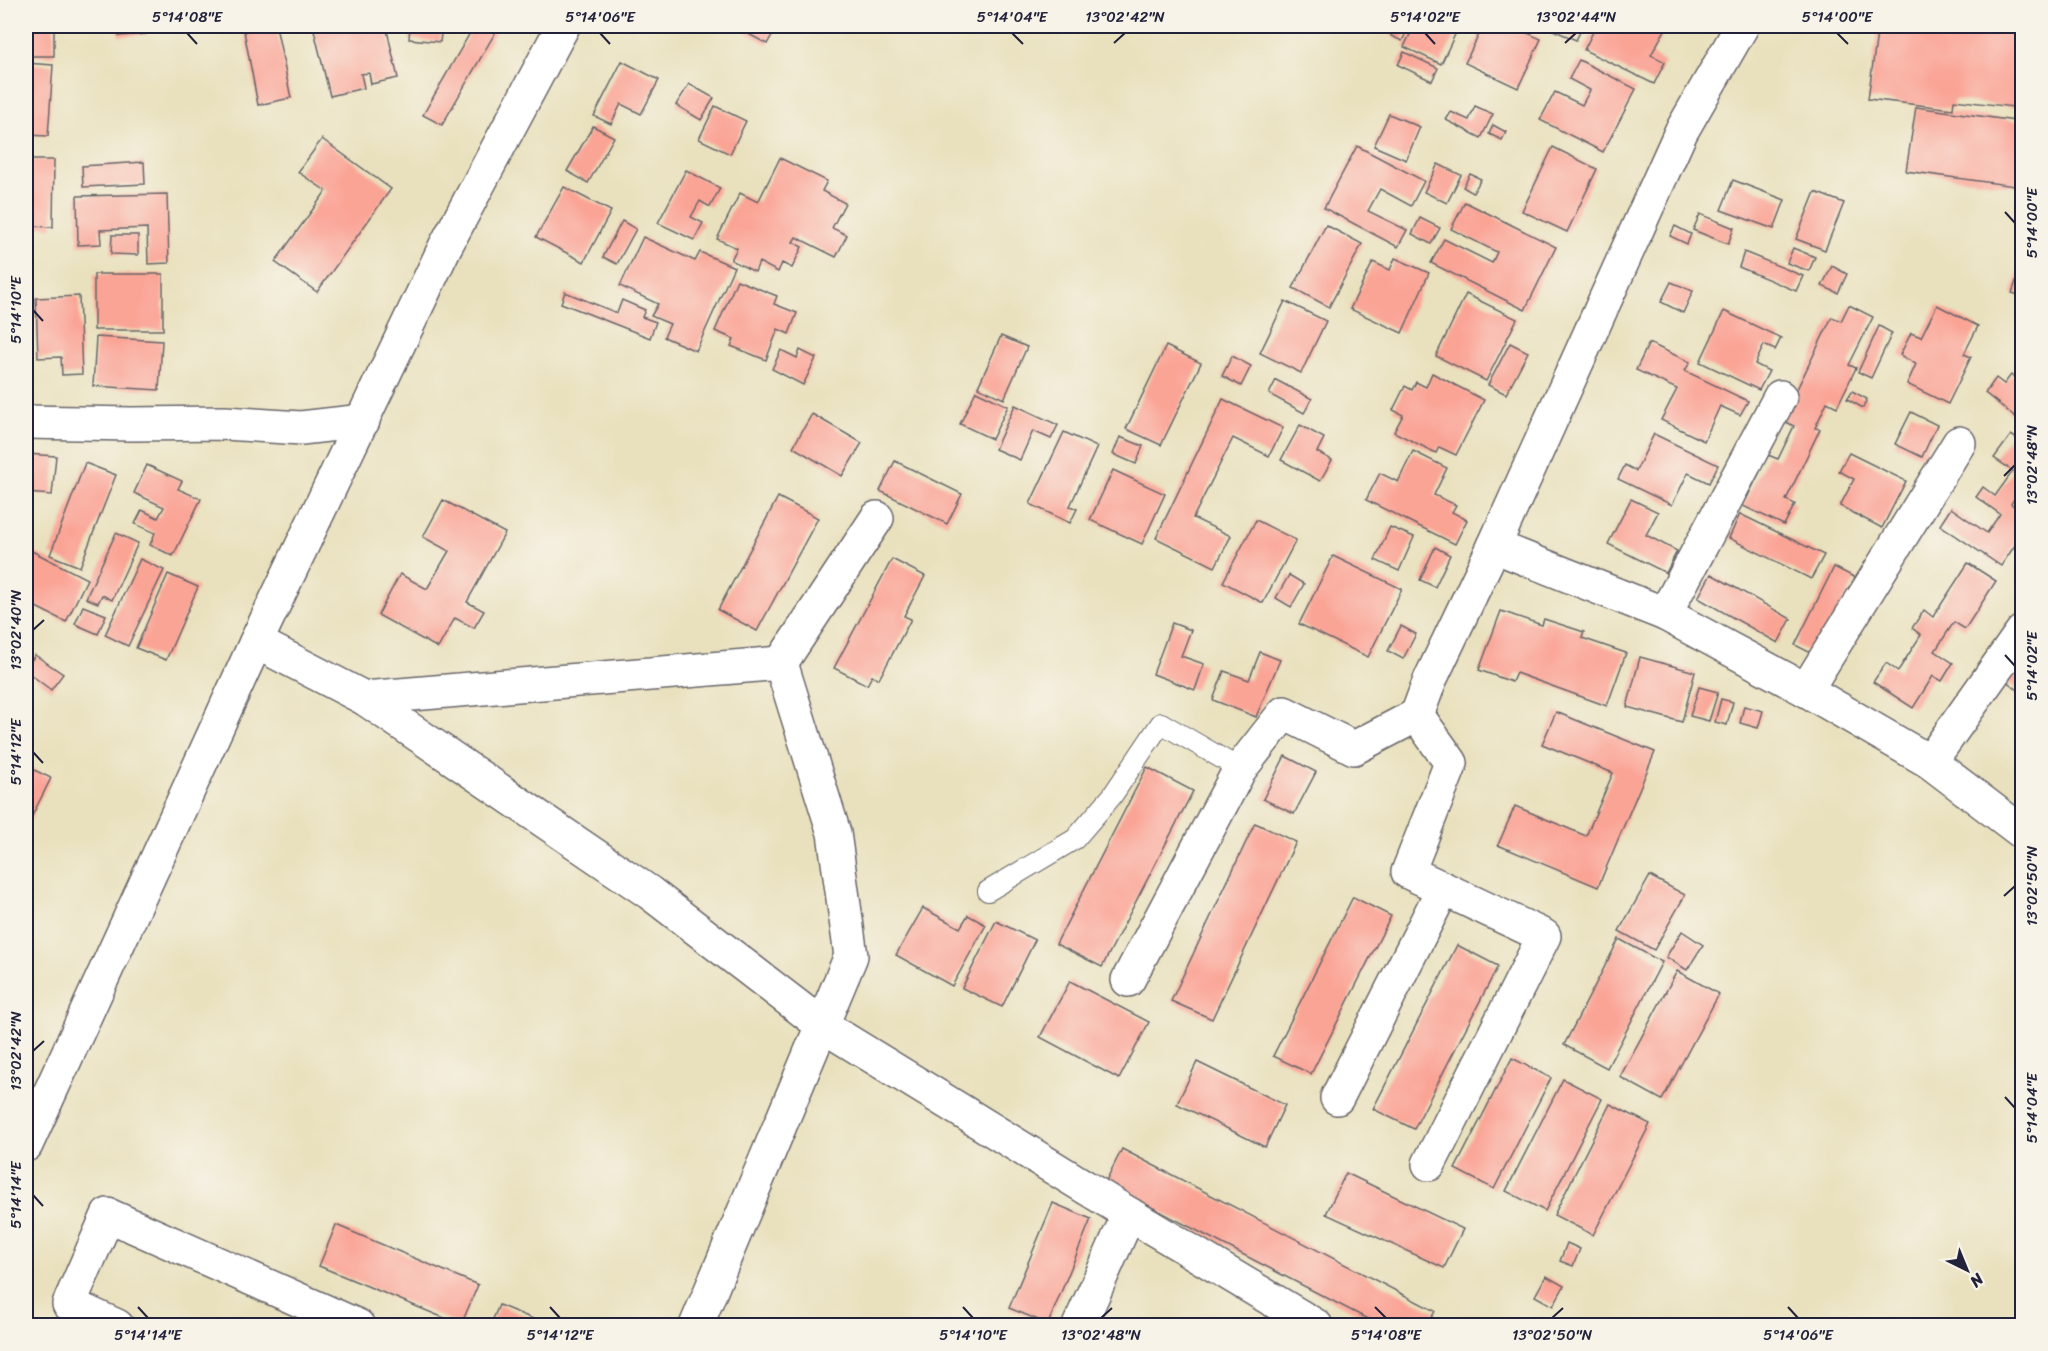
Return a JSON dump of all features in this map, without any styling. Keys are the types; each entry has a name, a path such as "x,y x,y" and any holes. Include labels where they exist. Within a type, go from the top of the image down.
{"street":[{"path":"26,1145 256,642 445,247 563,26"},
{"path":"1128,980 1240,769 1284,713 1354,748 1417,715 1430,680 1494,546 1681,132 1742,26"},
{"path":"1665,614 1780,398"},
{"path":"26,422 225,423 301,428 363,421"},
{"path":"1806,690 1959,443"},
{"path":"780,663 877,518"},
{"path":"1494,546 1665,614 1806,690 1930,762 2022,832"},
{"path":"1930,762 2022,632"},
{"path":"256,642 364,698 650,893 823,1026 1316,1326"},
{"path":"364,698 780,663"},
{"path":"696,1326 851,956 834,833 780,663"},
{"path":"1417,715 1451,763 1408,872 1545,936 1429,1164"},
{"path":"1337,1098 1443,889"},
{"path":"1079,1326 1129,1214"},
{"path":"117,1326 69,1304 108,1215 358,1326"}],"lane":[{"path":"988,891 1075,839 1112,796 1161,723 1240,769"}],"building":[{"path":"26,26 54,26 54,56 26,56"},
{"path":"118,26 146,26 146,34 119,36"},
{"path":"276,26 291,98 258,105 244,31"},
{"path":"331,26 386,26 398,78 371,84 369,73 361,74 364,88 330,96 314,30"},
{"path":"410,26 442,26 440,42 409,39"},
{"path":"474,26 499,26 442,125 423,115"},
{"path":"734,26 777,26 767,44"},
{"path":"1396,26 1409,26 1402,41 1391,36"},
{"path":"1414,26 1459,26 1441,64 1404,47"},
{"path":"1483,26 1512,26 1541,39 1518,88 1465,63"},
{"path":"1544,26 1583,26 1576,40"},
{"path":"1596,26 1656,26 1665,30 1651,55 1665,62 1654,84 1584,50"},
{"path":"1878,26 2022,26 2022,108 1954,100 1953,109 1868,99"},
{"path":"1404,52 1438,68 1432,81 1398,65"},
{"path":"1579,60 1636,89 1603,152 1540,120 1555,92 1582,105 1590,90 1569,79"},
{"path":"622,61 659,80 641,114 621,104 611,124 594,116"},
{"path":"26,63 53,65 48,136 26,135"},
{"path":"689,84 714,98 701,120 676,105"},
{"path":"715,106 746,121 730,154 699,139"},
{"path":"1475,106 1493,114 1481,138 1446,120 1451,112 1469,120"},
{"path":"1916,107 2022,122 2022,187 1906,171"},
{"path":"1389,114 1420,127 1406,160 1374,146"},
{"path":"1493,125 1506,132 1502,140 1489,134"},
{"path":"593,126 614,137 588,183 567,171"},
{"path":"322,139 391,189 317,292 275,262 326,191 298,172"},
{"path":"1357,146 1424,181 1411,206 1380,189 1368,211 1407,230 1398,247 1324,208"},
{"path":"1553,147 1597,169 1567,232 1522,211"},
{"path":"780,158 827,181 822,191 845,203 832,228 847,235 836,257 796,237 793,242 802,247 792,268 782,263 778,272 759,262 755,272 731,260 737,248 717,239 740,193 758,202"},
{"path":"26,160 54,160 53,227 26,226"},
{"path":"144,162 145,184 83,187 82,166"},
{"path":"1438,164 1461,175 1447,203 1424,192"},
{"path":"686,170 720,188 710,207 700,201 691,217 703,223 694,240 658,223"},
{"path":"1470,174 1481,179 1473,193 1463,187"},
{"path":"1733,180 1785,200 1774,229 1721,210"},
{"path":"564,187 611,211 584,262 536,237"},
{"path":"1815,192 1844,203 1825,250 1796,239"},
{"path":"167,194 169,263 148,264 147,228 100,230 101,244 78,245 77,196"},
{"path":"1465,202 1556,247 1525,310 1431,263 1444,239 1492,263 1497,252 1451,229"},
{"path":"1700,214 1734,228 1728,244 1693,230"},
{"path":"1420,218 1440,228 1431,244 1412,234"},
{"path":"622,221 636,229 617,264 603,257"},
{"path":"1326,225 1362,244 1329,307 1293,288"},
{"path":"1675,226 1691,234 1687,244 1670,236"},
{"path":"112,235 138,235 138,255 111,254"},
{"path":"643,237 695,261 700,252 734,267 696,351 664,337 670,324 651,316 658,304 620,286"},
{"path":"1793,248 1815,257 1809,271 1787,263"},
{"path":"1744,252 1803,276 1796,291 1739,267"},
{"path":"1395,258 1429,273 1402,333 1350,309 1373,262 1390,270"},
{"path":"2022,264 2022,296 2012,293"},
{"path":"1832,266 1847,274 1838,293 1822,286"},
{"path":"94,274 163,274 163,330 94,330"},
{"path":"737,280 777,296 774,304 797,313 789,334 778,329 766,360 731,346 734,339 715,331"},
{"path":"1671,282 1693,291 1683,313 1661,302"},
{"path":"565,292 617,313 622,300 645,310 642,317 656,322 650,338 561,303"},
{"path":"1466,294 1517,319 1486,381 1436,356"},
{"path":"79,296 82,374 62,375 61,357 38,358 36,298"},
{"path":"1285,301 1326,321 1301,373 1260,353"},
{"path":"1849,305 1873,317 1849,365 1856,368 1837,407 1827,402 1815,428 1820,429 1786,500 1795,504 1784,525 1743,506 1768,455 1778,459 1794,426 1782,420 1832,317 1841,321"},
{"path":"1937,305 1978,326 1964,354 1971,357 1948,404 1907,384 1916,364 1900,355 1911,333 1921,337"},
{"path":"1724,311 1781,338 1775,350 1764,345 1755,364 1769,371 1759,390 1700,362"},
{"path":"1879,326 1892,333 1871,378 1858,372"},
{"path":"1001,336 1027,347 1004,399 978,387"},
{"path":"96,337 162,341 159,390 93,386"},
{"path":"1510,343 1528,352 1506,394 1488,385"},
{"path":"1649,343 1690,362 1685,371 1748,401 1740,415 1720,406 1704,441 1661,420 1677,389 1636,370"},
{"path":"1166,346 1201,363 1161,445 1126,429"},
{"path":"781,350 797,358 800,350 816,358 803,385 772,369"},
{"path":"1232,356 1251,366 1241,386 1222,376"},
{"path":"1432,373 1484,400 1456,455 1439,447 1436,453 1394,432 1403,415 1393,410 1405,386 1412,390 1416,382 1426,387"},
{"path":"2011,375 2022,383 2022,422 1985,393 1996,378 2004,384"},
{"path":"1276,380 1312,399 1304,413 1269,394"},
{"path":"976,391 1008,406 992,439 960,424"},
{"path":"1852,391 1867,399 1863,408 1847,399"},
{"path":"1223,399 1283,428 1269,456 1233,438 1193,518 1231,536 1215,567 1156,538"},
{"path":"1015,405 1058,425 1051,439 1033,431 1020,460 995,449"},
{"path":"1911,412 1937,425 1922,457 1895,444"},
{"path":"812,414 862,443 842,476 793,447"},
{"path":"1300,425 1324,438 1317,452 1332,460 1320,481 1281,460"},
{"path":"1064,432 1097,447 1070,506 1077,509 1070,523 1030,504"},
{"path":"1654,434 1718,465 1709,483 1688,473 1672,505 1618,479 1625,465 1636,471"},
{"path":"2011,435 2022,442 2022,491 2020,489 2011,504 2022,512 2022,535 2001,566 1940,525 1951,508 1987,533 2000,514 1976,497 1983,487 1995,496 2013,471 1994,458"},
{"path":"1120,437 1143,446 1136,464 1113,454"},
{"path":"1413,451 1447,468 1434,495 1456,505 1452,512 1467,520 1455,544 1366,500 1380,473 1398,482"},
{"path":"1849,453 1906,481 1882,528 1840,506 1854,479 1839,471"},
{"path":"26,454 56,456 52,495 26,493"},
{"path":"895,461 962,494 947,524 880,491"},
{"path":"85,463 116,475 80,567 50,555"},
{"path":"147,465 182,481 178,489 201,499 173,556 150,545 155,533 135,524 142,510 158,518 164,507 134,493"},
{"path":"1113,470 1165,494 1142,544 1090,520"},
{"path":"778,497 818,518 757,631 718,610"},
{"path":"1631,499 1658,512 1646,535 1677,551 1666,573 1608,544"},
{"path":"443,500 505,533 467,602 484,611 474,628 455,618 438,648 378,615 400,574 427,589 449,551 423,537"},
{"path":"1740,514 1824,555 1811,579 1729,538"},
{"path":"1256,520 1296,540 1263,603 1223,582"},
{"path":"1390,527 1414,537 1399,571 1375,560"},
{"path":"116,533 138,543 112,600 102,595 98,603 86,598"},
{"path":"1435,547 1450,555 1435,587 1420,580"},
{"path":"26,548 87,579 66,622 26,602"},
{"path":"1333,556 1402,589 1368,657 1299,624"},
{"path":"140,559 164,570 128,646 105,635"},
{"path":"892,559 925,576 904,616 911,619 879,679 872,676 867,685 834,668"},
{"path":"1968,563 1996,581 1965,629 1954,622 1935,651 1953,663 1942,681 1933,676 1913,708 1873,682 1886,663 1898,671 1921,635 1912,628 1924,610 1933,617"},
{"path":"1834,567 1856,578 1817,656 1795,645"},
{"path":"168,574 198,587 166,660 136,648"},
{"path":"1711,574 1791,619 1778,643 1698,598"},
{"path":"1289,575 1304,584 1291,607 1276,598"},
{"path":"83,606 106,615 98,634 75,624"},
{"path":"1501,611 1542,625 1544,619 1584,632 1582,638 1626,653 1607,706 1516,673 1512,682 1479,670"},
{"path":"1172,623 1191,630 1181,656 1204,664 1195,690 1153,674"},
{"path":"1401,626 1416,634 1403,659 1388,651"},
{"path":"2022,646 2022,693 2001,677"},
{"path":"1260,652 1280,660 1256,717 1213,700 1224,671 1249,680"},
{"path":"35,655 63,674 51,690 26,671"},
{"path":"1640,657 1695,672 1682,722 1627,707"},
{"path":"1699,687 1718,692 1709,721 1690,716"},
{"path":"1721,699 1733,702 1727,725 1715,722"},
{"path":"1744,706 1763,711 1758,728 1740,723"},
{"path":"1556,712 1655,752 1598,887 1498,845 1515,806 1586,836 1613,773 1542,744"},
{"path":"1285,756 1316,772 1294,814 1263,799"},
{"path":"26,766 51,778 26,828"},
{"path":"1147,767 1193,791 1102,967 1056,944"},
{"path":"1255,823 1296,842 1212,1019 1171,1001"},
{"path":"1650,876 1685,895 1654,950 1619,931"},
{"path":"1353,897 1391,916 1311,1074 1273,1056"},
{"path":"923,908 960,928 968,915 986,925 952,986 896,955"},
{"path":"996,921 1035,940 1002,1007 962,988"},
{"path":"1682,931 1703,945 1687,970 1666,957"},
{"path":"1619,939 1662,962 1607,1068 1564,1045"},
{"path":"1457,945 1498,966 1414,1129 1373,1109"},
{"path":"1677,971 1719,994 1662,1100 1620,1077"},
{"path":"1070,981 1149,1022 1119,1079 1040,1037"},
{"path":"1512,1058 1551,1078 1494,1189 1455,1169"},
{"path":"1197,1062 1285,1105 1265,1147 1177,1104"},
{"path":"1563,1079 1602,1099 1545,1211 1506,1191"},
{"path":"1610,1104 1650,1124 1593,1235 1554,1215"},
{"path":"1122,1149 1435,1311 1427,1326 1381,1326 1105,1183"},
{"path":"1346,1173 1463,1229 1444,1268 1326,1214"},
{"path":"1053,1203 1091,1219 1048,1324 1009,1308"},
{"path":"336,1225 478,1285 461,1325 319,1266"},
{"path":"1567,1243 1580,1249 1573,1266 1560,1261"},
{"path":"1546,1276 1564,1286 1553,1306 1535,1296"},
{"path":"499,1305 548,1325 548,1326 490,1326"}]}
